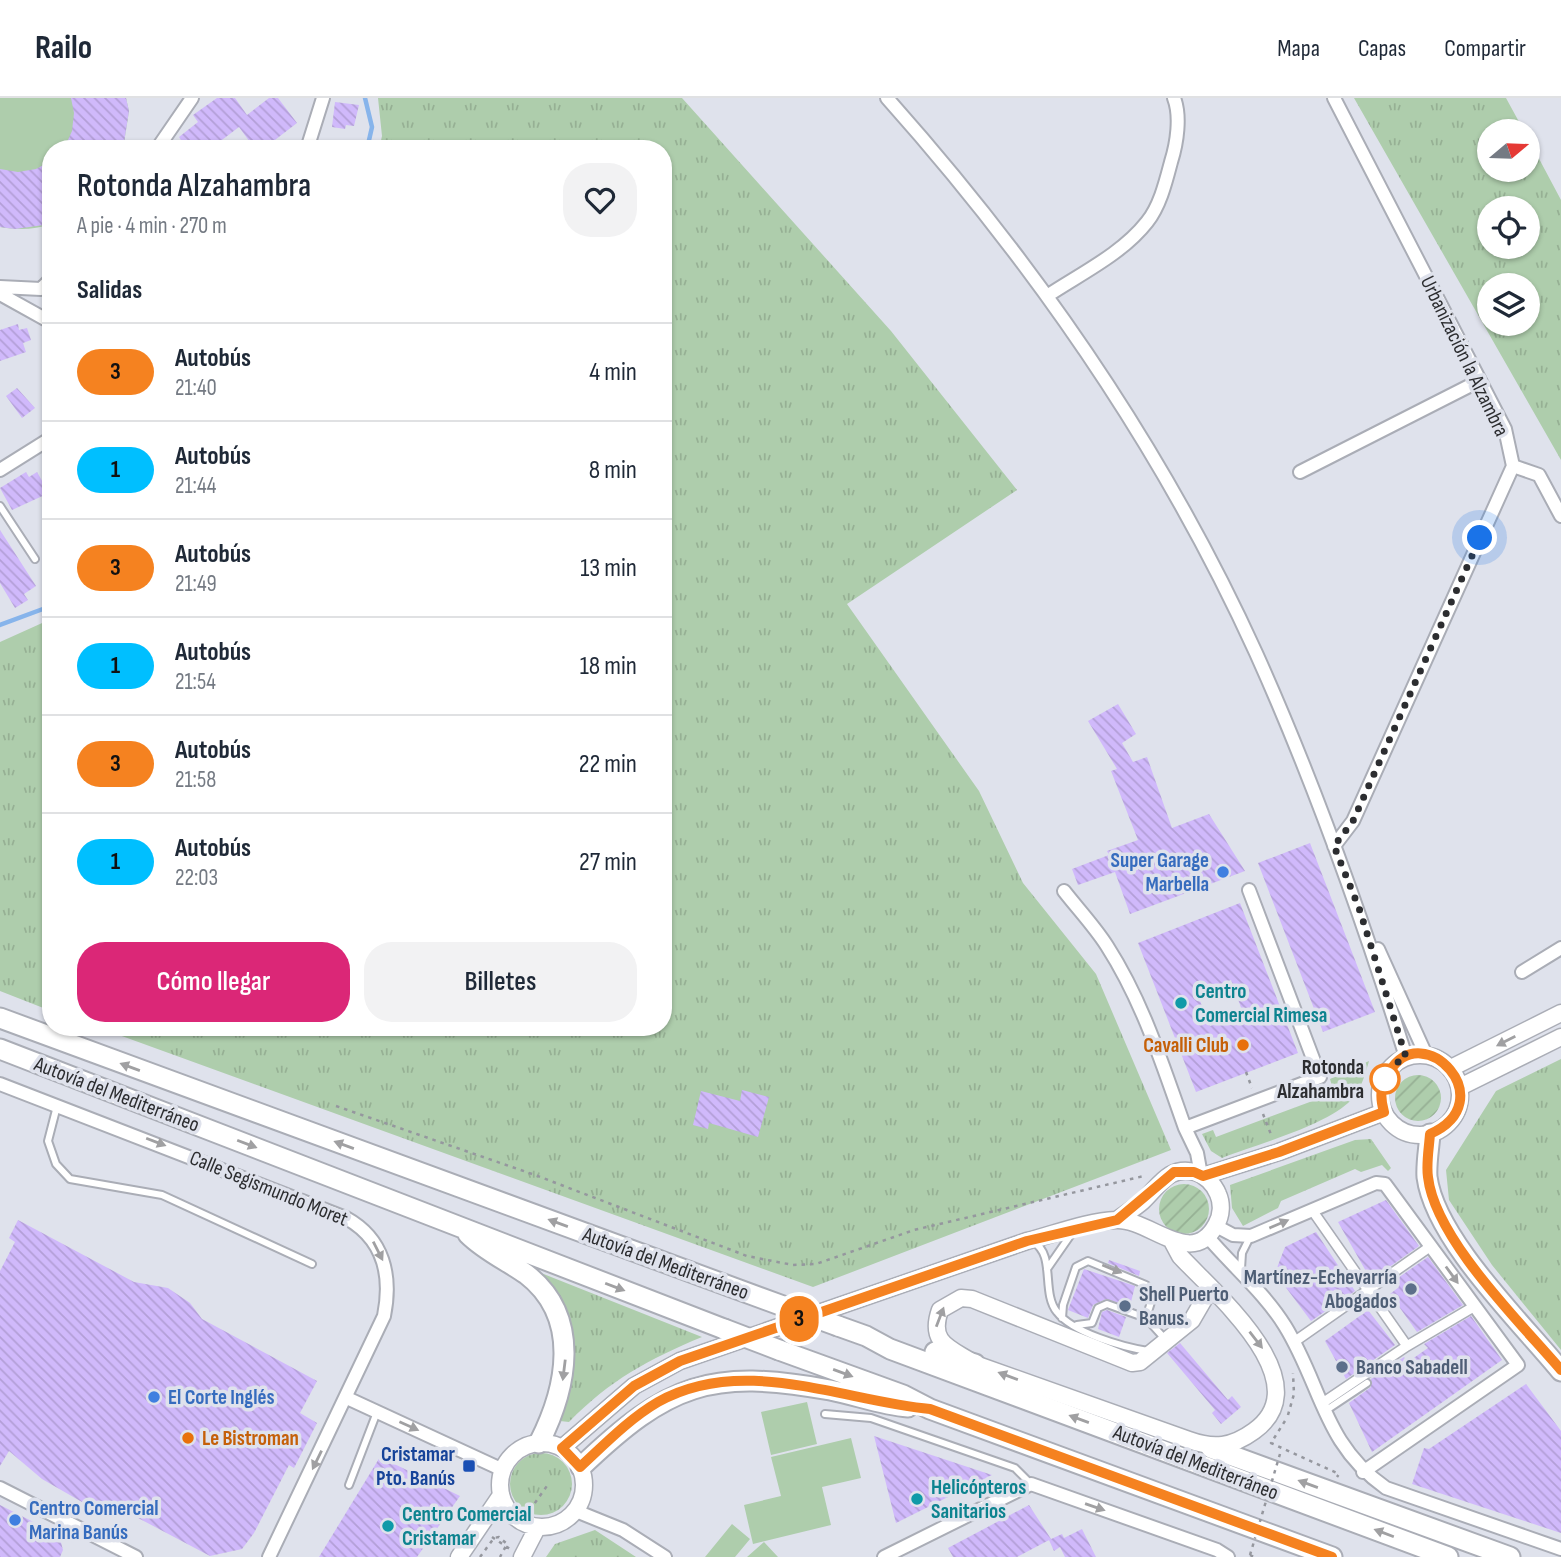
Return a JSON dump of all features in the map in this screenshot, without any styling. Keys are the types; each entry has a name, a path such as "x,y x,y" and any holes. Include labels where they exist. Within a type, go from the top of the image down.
{"main road":[{"name":"Autovía del Mediterráneo","path":"0,1018 42,1033"},
{"name":"Autovía del Mediterráneo","path":"49,1036 866,1336 891,1349 1448,1557"},
{"name":"Autovía del Mediterráneo","path":"0,1049 779,1350 903,1395 930,1409 1332,1557"},
{"path":"1430,1134 1427,1175 1436,1209 1452,1240 1561,1370"},
{"path":"460,1225 483,1249 526,1275 539,1287 554,1308 562,1329 565,1366 561,1389 552,1417 539,1443"},
{"path":"866,1336 894,1338 975,1364"},
{"path":"580,1467 623,1427 660,1401 721,1382 768,1382 828,1390 896,1406 930,1409"},
{"path":"1211,1448 1510,1557"},
{"path":"1288,1541 1301,1557"}],"street":[{"path":"163,140 192,98"},
{"path":"310,140 323,98"},
{"path":"887,98 943,160 1047,296 1175,496 1255,653 1359,908 1426,1055"},
{"path":"1047,296 1124,246 1149,221 1164,188 1175,151 1177,107 1174,98"},
{"name":"Urbanización la Alzambra","path":"1334,98 1505,429 1513,466"},
{"path":"0,287 42,288"},
{"path":"0,294 42,318"},
{"path":"1300,472 1479,381"},
{"path":"0,470 42,444"},
{"path":"1334,846 1353,821 1513,466 1539,475 1561,516"},
{"path":"1188,1136 1320,1077 1249,890"},
{"path":"562,1448 624,1393 680,1361 1027,1241 1117,1220 1133,1223 1166,1238 1193,1243 1211,1231 1221,1208 1220,1199 1216,1190 1199,1174 1150,1027 1107,945 1064,891"},
{"path":"1359,908 1406,1057"},
{"path":"1522,972 1561,948"},
{"path":"1451,1068 1561,1013"},
{"path":"1460,1087 1561,1037"},
{"path":"1426,1055 1451,1068 1460,1087 1460,1102 1444,1128 1430,1134 1408,1133 1398,1129 1384,1112 1381,1086 1395,1064 1406,1057 1426,1055"},
{"name":"Calle Segismundo Moret","path":"0,1084 58,1104 345,1218 363,1229 379,1249 385,1265 388,1298 384,1316 269,1557"},
{"path":"1117,1220 1174,1172 1199,1174 1250,1162 1384,1112"},
{"path":"1220,1199 1225,1179 1250,1162"},
{"path":"1211,1231 1251,1236 1376,1183 1385,1184 1518,1365 1363,1472"},
{"path":"1151,1193 1149,1215 1263,1348 1273,1372 1276,1389 1273,1407 1261,1426 1239,1441 1211,1448 975,1364 947,1347 935,1329 940,1310 961,1298 972,1299 1122,1361 1140,1362 1192,1320 1210,1289"},
{"path":"1312,1210 1407,1346"},
{"path":"1211,1231 1294,1342 1323,1408 1353,1462 1363,1472 1386,1488 1561,1549"},
{"path":"1294,1342 1431,1246"},
{"path":"1323,1408 1407,1346 1475,1306"},
{"path":"347,1398 502,1470"},
{"path":"539,1443 562,1448 580,1467 585,1483 583,1499 576,1511 559,1525 529,1525 505,1506 501,1495 502,1470 511,1456 524,1447 539,1443"},
{"path":"884,1557 1031,1484 1217,1550 1228,1557"},
{"path":"0,1488 136,1557"},
{"path":"459,1557 501,1495"},
{"path":"576,1511 624,1530 665,1557"},
{"path":"518,1555 529,1525"}],"lane":[{"path":"0,506 35,559"},
{"path":"58,1104 48,1141 56,1164 70,1178 162,1195 312,1264"},
{"path":"1047,1269 1075,1229"},
{"path":"1244,1277 1240,1263 1251,1236"},
{"path":"1027,1241 1040,1247 1047,1269 1047,1291 1051,1303 1062,1318 1115,1344 1153,1352"},
{"path":"1062,1318 1063,1305 1076,1267 1088,1261 1146,1285 1152,1299 1146,1318"},
{"path":"1074,1325 1092,1323 1098,1308 1104,1304 1146,1318 1167,1340"},
{"path":"1323,1408 1367,1382"},
{"path":"349,1485 377,1412"},
{"path":"825,1414 848,1415 884,1423 1014,1468 1031,1484"}],"path":[{"path":"336,1106 535,1175 747,1256 793,1265 816,1264 914,1230 1035,1201 1143,1176 1165,1177"},
{"path":"1252,1556 1280,1454 1336,1478 1339,1474 1270,1443 1291,1409 1294,1379 1291,1366"},
{"path":"529,1525 549,1483"},
{"path":"480,1528 518,1555"},
{"path":"480,1557 494,1538"},
{"path":"500,1557 507,1547"}],"green space":[{"path":"0,98 126,98 129,111 124,140 42,140 42,226 26,229 0,227"},
{"path":"378,98 682,98 891,331 1017,490 847,604 979,791 1023,883 1096,974 1171,1150 813,1287 122,1036 672,1036 672,140 381,140"},
{"path":"1354,98 1506,98 1517,119 1477,119 1477,182 1540,182 1540,161 1561,200 1561,460 1490,336 1540,336 1540,273 1477,273 1477,313"},
{"path":"42,623 42,1007 0,991 0,642"},
{"path":"1561,1059 1561,1350 1492,1265 1449,1200 1446,1170 1496,1091"},
{"path":"1369,1061 1360,1087 1351,1100 1326,1118 1309,1126 1222,1158 1211,1151 1202,1134 1213,1130 1216,1137 1334,1093 1330,1079"},
{"path":"1418,1075 1434,1082 1441,1098 1434,1114 1418,1121 1402,1114 1395,1098 1402,1082"},
{"path":"1371,1139 1391,1168 1388,1171 1382,1165 1361,1172 1355,1169 1281,1201 1278,1208 1243,1226 1232,1208 1230,1185 1355,1140"},
{"path":"1184,1184 1202,1191 1209,1209 1202,1227 1184,1234 1166,1227 1159,1209 1166,1191"},
{"path":"536,1271 702,1337 631,1372 600,1394 569,1422 560,1421 570,1376"},
{"path":"807,1402 817,1444 771,1455 761,1412"},
{"path":"851,1438 861,1478 822,1487 831,1525 753,1544 744,1505 781,1496 771,1457"},
{"path":"535,1453 547,1453 563,1462 570,1472 570,1496 563,1506 547,1515 535,1515 524,1510 515,1501 510,1490 510,1478 515,1467 524,1458"},
{"path":"732,1524 750,1539 735,1557 705,1557"},
{"path":"595,1530 636,1557 546,1557 555,1544"},
{"path":"764,1542 778,1557 747,1557"}],"building":[{"path":"71,98 126,98 129,111 124,140 68,140 74,113"},
{"path":"217,98 235,98 247,115 269,98 278,98 297,123 275,140 248,140 239,127 222,140 181,140 179,137 198,122 193,115"},
{"path":"335,102 359,105 354,126 346,125 345,129 332,127"},
{"path":"42,166 42,225 15,229 0,227 0,169 18,172"},
{"path":"18,324 19,330 27,328 31,340 23,343 26,352 0,361 0,330"},
{"path":"17,388 35,408 22,418 6,396"},
{"path":"26,472 29,477 37,472 42,481 42,496 12,510 0,488"},
{"path":"0,530 36,586 24,594 28,600 15,608 0,583"},
{"path":"1118,704 1136,734 1122,743 1133,762 1147,757 1172,828 1209,814 1245,871 1130,914 1115,872 1078,885 1072,869 1109,855 1107,851 1138,840 1111,771 1117,769 1088,721"},
{"path":"1310,843 1375,1012 1323,1032 1258,863"},
{"name":"Centro Comercial Rimesa","path":"1240,903 1298,1053 1196,1092 1138,943","holes":["1231,980 1243,1013 1210,1026 1197,993"]},
{"path":"742,1090 769,1097 758,1137 709,1123 708,1129 693,1125 701,1091 740,1101"},
{"path":"1386,1200 1419,1246 1371,1280 1338,1222"},
{"name":"El Corte Inglés","path":"18,1220 134,1282 168,1288 190,1303 202,1319 317,1381 300,1413 317,1423 294,1468 289,1465 254,1533 242,1549 210,1556 123,1510 121,1513 82,1502 42,1479 9,1451 0,1466 0,1271 15,1242 9,1238"},
{"path":"1316,1232 1355,1291 1311,1321 1275,1273 1285,1247"},
{"path":"1428,1257 1463,1305 1417,1332 1390,1294 1399,1287 1395,1280"},
{"path":"1109,1260 1140,1271 1139,1276 1108,1263"},
{"path":"1084,1269 1135,1286 1130,1306 1106,1299 1093,1305 1088,1318 1068,1310"},
{"path":"1107,1310 1126,1317 1119,1337 1098,1329 1102,1312"},
{"path":"1368,1310 1395,1345 1346,1379 1325,1341"},
{"path":"1471,1316 1502,1360 1372,1452 1349,1403 1371,1387 1371,1379 1404,1357 1408,1362 1428,1348 1424,1344"},
{"path":"1180,1343 1228,1400 1232,1396 1241,1407 1221,1424 1212,1413 1215,1410 1167,1353"},
{"path":"1526,1384 1561,1431 1561,1533 1412,1484 1424,1448 1429,1449"},
{"name":"Helicópteros Sanitarios","path":"874,1436 992,1475 896,1523"},
{"name":"Centro Comercial Cristamar","path":"380,1457 460,1496 417,1557 319,1557"},
{"name":"Centro Comercial Marina Banús","path":"0,1505 59,1535 63,1550 60,1557 0,1557"},
{"path":"1029,1505 1051,1539 1017,1557 953,1557 948,1548"},
{"path":"1082,1529 1096,1557 1065,1557 1060,1547 1054,1551 1049,1540 1062,1534 1064,1538"}],"waterway":[{"path":"365,98 372,127 369,140"},
{"path":"0,625 42,609"}],"bus line":[{"name":"3","path":"1332,1557 930,1409 896,1406 828,1390 741,1381 702,1386 660,1401 642,1412 580,1467 573,1456 562,1448 615,1400 634,1386 680,1361 1027,1241 1117,1220 1141,1203 1157,1183 1174,1172 1194,1172 1203,1176 1279,1152 1384,1112 1380,1099 1381,1086 1395,1064 1406,1057 1416,1055 1435,1057 1444,1062 1457,1077 1460,1087 1460,1102 1444,1128 1430,1134 1427,1175 1436,1209 1452,1240 1561,1370"}],"place":[{"name":"Super Garage Marbella","path":"1223,872"},
{"name":"Centro Comercial Rimesa","path":"1181,1003"},
{"name":"Cavalli Club","path":"1243,1045"},
{"name":"Rotonda Alzahambra","path":"1385,1079"},
{"name":"Martínez-Echevarría Abogados","path":"1411,1289"},
{"name":"Shell Puerto Banus.","path":"1125,1306"},
{"name":"Banco Sabadell","path":"1342,1367"},
{"name":"El Corte Inglés","path":"154,1397"},
{"name":"Le Bistroman","path":"188,1438"},
{"name":"Cristamar Pto. Banús","path":"469,1466"},
{"name":"Helicópteros Sanitarios","path":"917,1499"},
{"name":"Centro Comercial Marina Banús","path":"15,1520"},
{"name":"Centro Comercial Cristamar","path":"388,1526"}],"route":[{"path":"1385,1079 1381,1086 1395,1064 1406,1057 1359,908 1334,846 1353,821 1480,538"}]}
